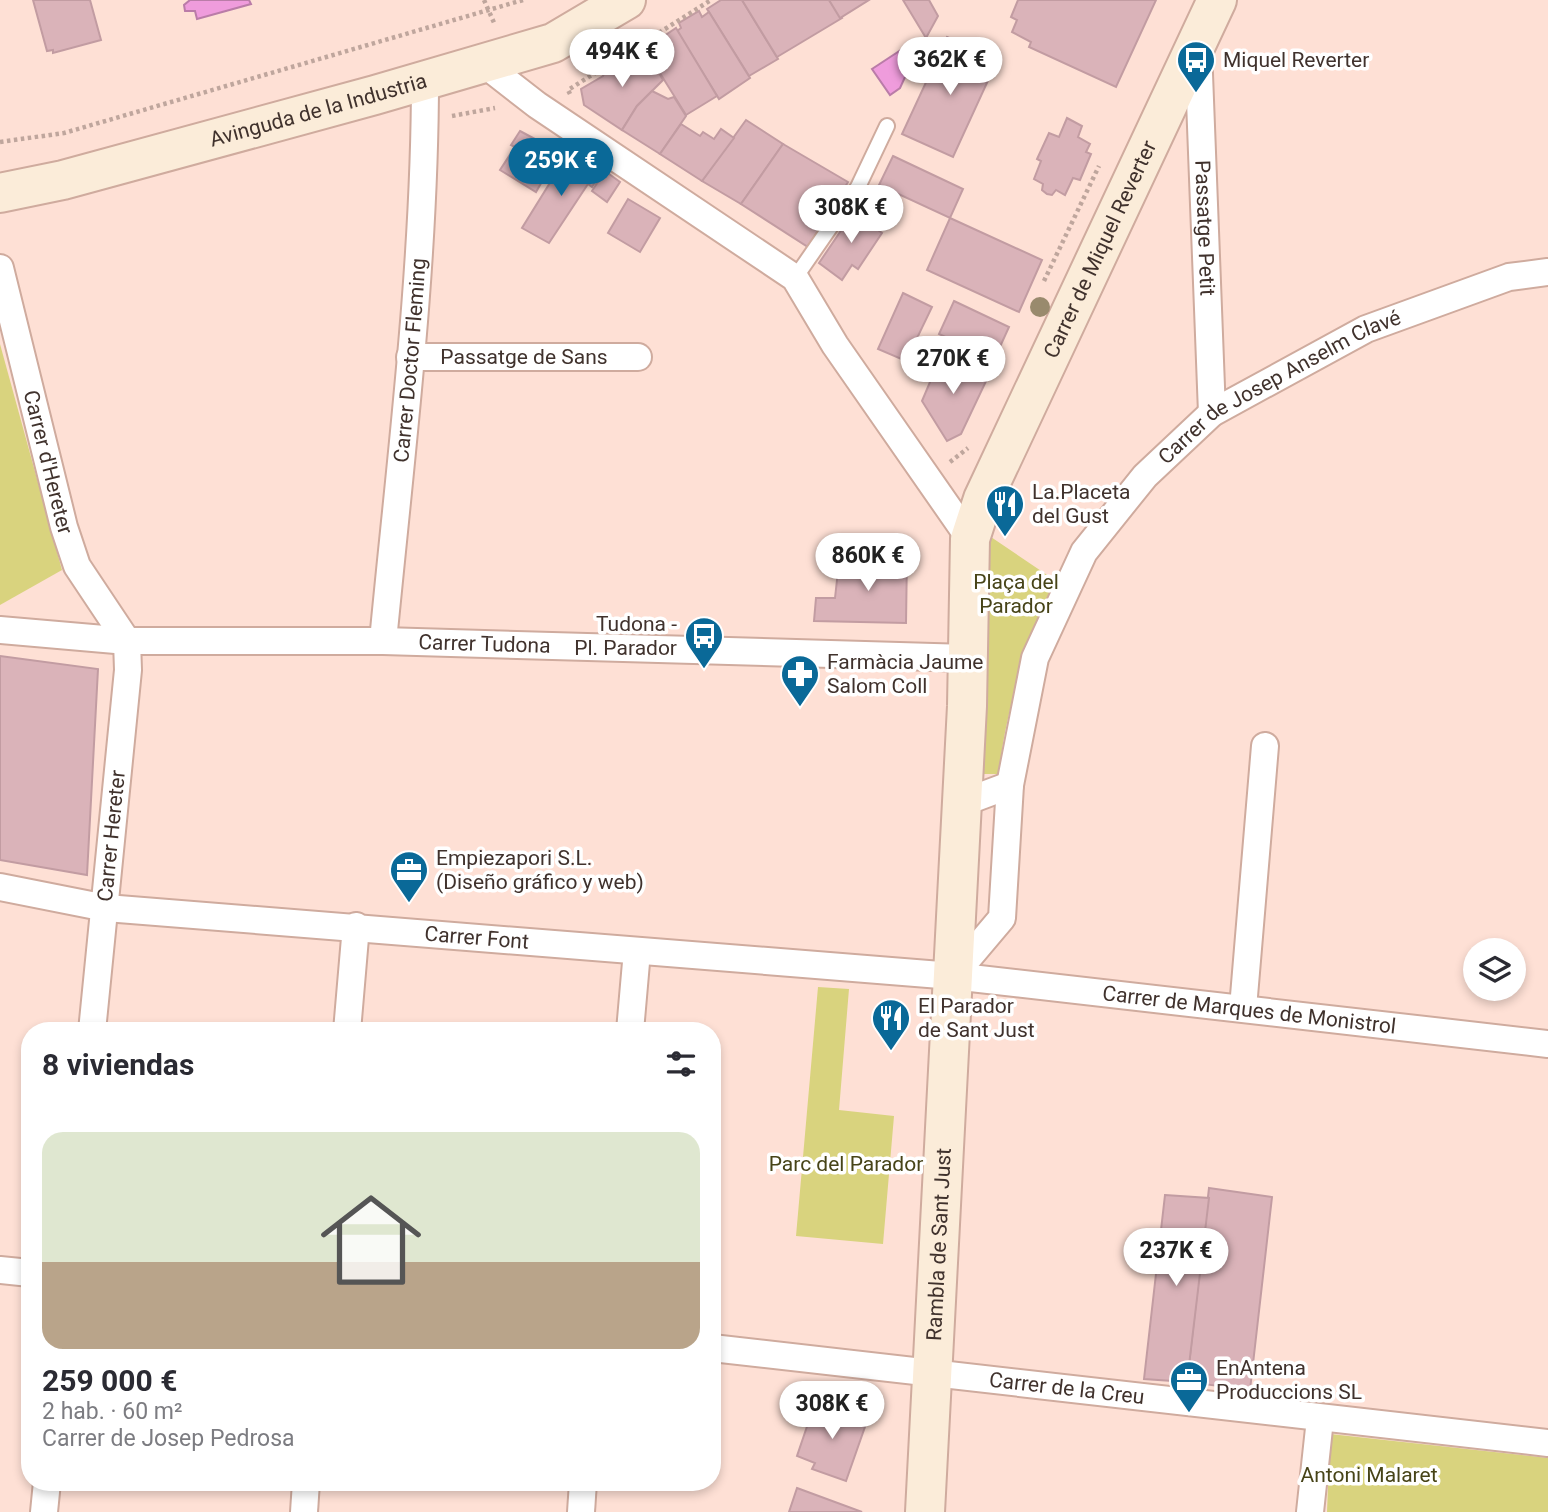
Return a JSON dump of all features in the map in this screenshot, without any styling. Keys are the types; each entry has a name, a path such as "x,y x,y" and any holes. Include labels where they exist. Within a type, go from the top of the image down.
{"street":[{"name":"Avinguda de la Industria","path":"0,193 89,173 376,95 553,43 626,0"},
{"name":"Carrer de Miquel Reverter","path":"968,658 970,539 983,499 1217,0"},
{"name":"Passatge Petit","path":"1198,42 1212,414"},
{"path":"483,63 537,105 795,278 835,345 970,539"},
{"name":"Carrer Doctor Fleming","path":"383,641 410,357 425,140 425,79"},
{"name":"Carrer d'Hereter","path":"0,268 64,527 77,566 127,641"},
{"name":"Carrer de Josep Anselm Clavé","path":"953,976 1002,918 1010,785 1035,658 1084,552 1145,476 1212,414 1366,329 1509,277 1548,272"},
{"name":"Passatge de Sans","path":"410,357 638,357"},
{"name":"Carrer Tudona","path":"0,630 127,641 383,641 968,658"},
{"name":"Carrer Hereter","path":"93,1022 128,670 127,641"},
{"path":"953,976 968,658"},
{"path":"1243,1008 1265,746"},
{"path":"962,803 1010,785"},
{"name":"Carrer Font","path":"0,887 106,908 953,976"},
{"path":"349,1022 356,926"},
{"path":"631,1022 637,951"},
{"name":"Carrer de Marques de Monistrol","path":"953,976 1548,1044"},
{"name":"Rambla de Sant Just","path":"925,1512 953,976"},
{"path":"0,1270 21,1272"},
{"name":"Carrer de la Creu","path":"721,1349 1548,1443"},
{"path":"1310,1512 1320,1419"},
{"path":"44,1512 46,1491"},
{"path":"303,1512 305,1491"},
{"path":"581,1512 582,1491"}],"lane":[{"path":"795,278 858,187 887,126"}],"path":[{"path":"484,0 495,25"},
{"path":"0,142 64,133 523,0"},
{"path":"573,103 568,90 711,0"},
{"path":"450,117 506,107"},
{"path":"1039,294 1099,164"},
{"path":"946,466 967,450 973,438"}],"green space":[{"path":"0,344 62,570 0,605"},
{"name":"Plaça del Parador","path":"988,535 1056,581 1013,699 999,774 974,774"},
{"name":"Parc del Parador","path":"818,987 849,989 839,1110 894,1116 883,1244 796,1236"},
{"name":"Antoni Malaret","path":"1330,1434 1548,1458 1548,1512 1327,1512"}],"shaded area":[{"path":"190,0 249,0 251,4 197,19 195,11 185,11 184,5"},
{"path":"904,48 911,64 900,88 890,95 872,69"}],"building":[{"path":"33,0 90,0 101,40 53,53 53,50 47,51"},
{"path":"721,0 742,0 778,59 749,76 707,9"},
{"path":"742,0 829,0 842,18 777,57"},
{"path":"829,0 869,0 840,18"},
{"path":"903,0 929,0 938,16 926,38"},
{"path":"1018,0 1156,0 1116,87 1029,47 1031,42 1012,32 1017,20 1011,17"},
{"path":"699,11 702,17 709,12 750,78 719,99 677,31 681,28 679,23"},
{"path":"676,28 717,96 686,115 645,49"},
{"path":"947,37 997,61 953,157 902,134"},
{"path":"638,49 645,49 663,80 637,106 622,130 584,105 581,89 603,76 606,69 611,72 636,55"},
{"path":"652,91 668,99 674,97 686,116 660,154 622,130 637,106"},
{"path":"1067,118 1082,126 1078,137 1090,144 1086,152 1091,154 1080,180 1073,178 1065,195 1056,190 1052,195 1047,194 1042,190 1043,184 1034,179 1041,161 1037,159 1049,133 1059,137"},
{"path":"746,120 783,144 741,204 702,181"},
{"path":"681,124 700,136 703,132 714,139 721,129 734,138 702,181 660,154"},
{"path":"520,131 559,152 536,192 500,170 515,147 511,145"},
{"path":"783,144 848,182 808,247 741,204"},
{"path":"893,156 963,189 950,218 879,185"},
{"path":"566,157 581,167 586,159 603,170 592,187 588,184 549,243 522,228"},
{"path":"605,171 620,182 607,202 592,191"},
{"path":"628,199 660,218 640,252 608,233"},
{"path":"857,207 874,219 870,224 882,233 858,269 852,265 842,280 819,263"},
{"path":"950,218 1042,260 1019,312 927,270"},
{"path":"903,293 932,307 906,361 878,349"},
{"path":"954,301 1009,327 994,360 939,334"},
{"path":"941,356 988,377 961,434 947,441 922,401"},
{"path":"877,555 907,555 906,623 814,621 816,598 835,598 838,571 850,570 851,563 874,563"},
{"path":"0,656 98,669 87,875 0,860"},
{"path":"1209,1188 1272,1197 1250,1390 1187,1382"},
{"path":"1165,1195 1209,1198 1187,1382 1144,1379"},
{"path":"815,1403 867,1421 846,1481 812,1469 815,1463 797,1456"},
{"path":"797,1488 862,1512 789,1512"}],"place":[{"name":"Miquel Reverter","path":"1196,94"},
{"name":"La.Placeta del Gust","path":"1005,538"},
{"name":"Tudona - Pl. Parador","path":"704,670"},
{"name":"Farmàcia Jaume Salom Coll","path":"800,708"},
{"name":"Empiezapori S.L. (Diseño gráfico y web)","path":"409,904"},
{"name":"El Parador de Sant Just","path":"891,1052"},
{"name":"EnAntena Produccions SL","path":"1189,1414"}]}
